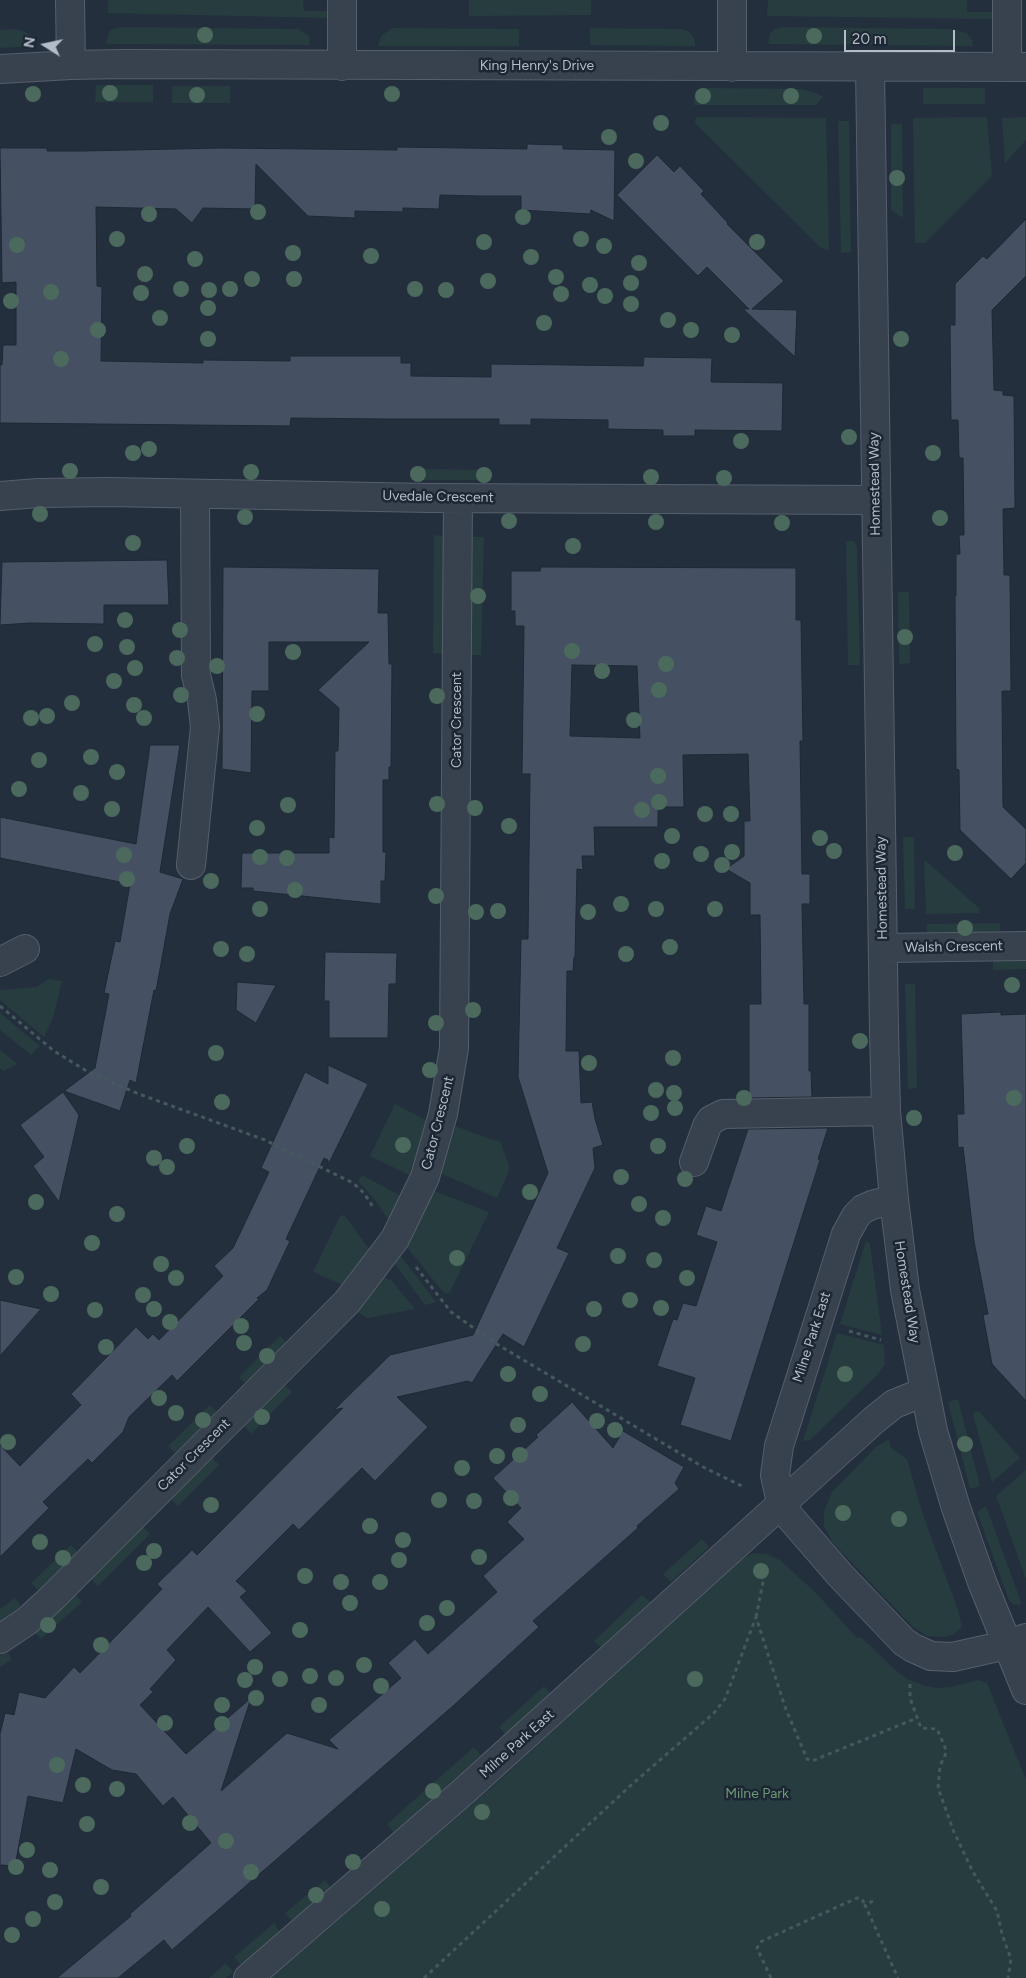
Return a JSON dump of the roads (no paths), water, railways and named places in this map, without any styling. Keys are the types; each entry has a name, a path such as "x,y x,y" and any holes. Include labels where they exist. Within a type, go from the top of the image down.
{"street":[{"path":"70,0 71,65"},
{"path":"342,0 342,66"},
{"path":"732,0 732,67"},
{"name":"King Henry's Drive","path":"0,69 71,65 1017,67 1007,0"},
{"name":"Homestead Way","path":"870,67 886,1111 894,1199 905,1290 933,1431 954,1500 1016,1642 1026,1690"},
{"name":"Uvedale Crescent","path":"0,496 54,493 458,498 876,500"},
{"path":"191,865 205,727 196,675 195,494"},
{"name":"Cator Crescent","path":"0,1639 27,1621 52,1598 347,1302 395,1240 425,1177 443,1114 454,1048 458,498"},
{"name":"Walsh Crescent","path":"883,948 1026,946"},
{"path":"0,962 25,949"},
{"path":"694,1162 707,1126 712,1120 723,1114 886,1111"},
{"name":"Milne Park East","path":"894,1199 872,1205 856,1216 846,1234 778,1446 775,1475 781,1503 789,1516 840,1575 904,1642 922,1653 931,1656 953,1657 1016,1642"},
{"name":"Milne Park East","path":"248,1978 472,1785 781,1503 887,1409 894,1404 924,1392"}],"park label":[{"name":"Milne Park","path":"757,1794"}]}
